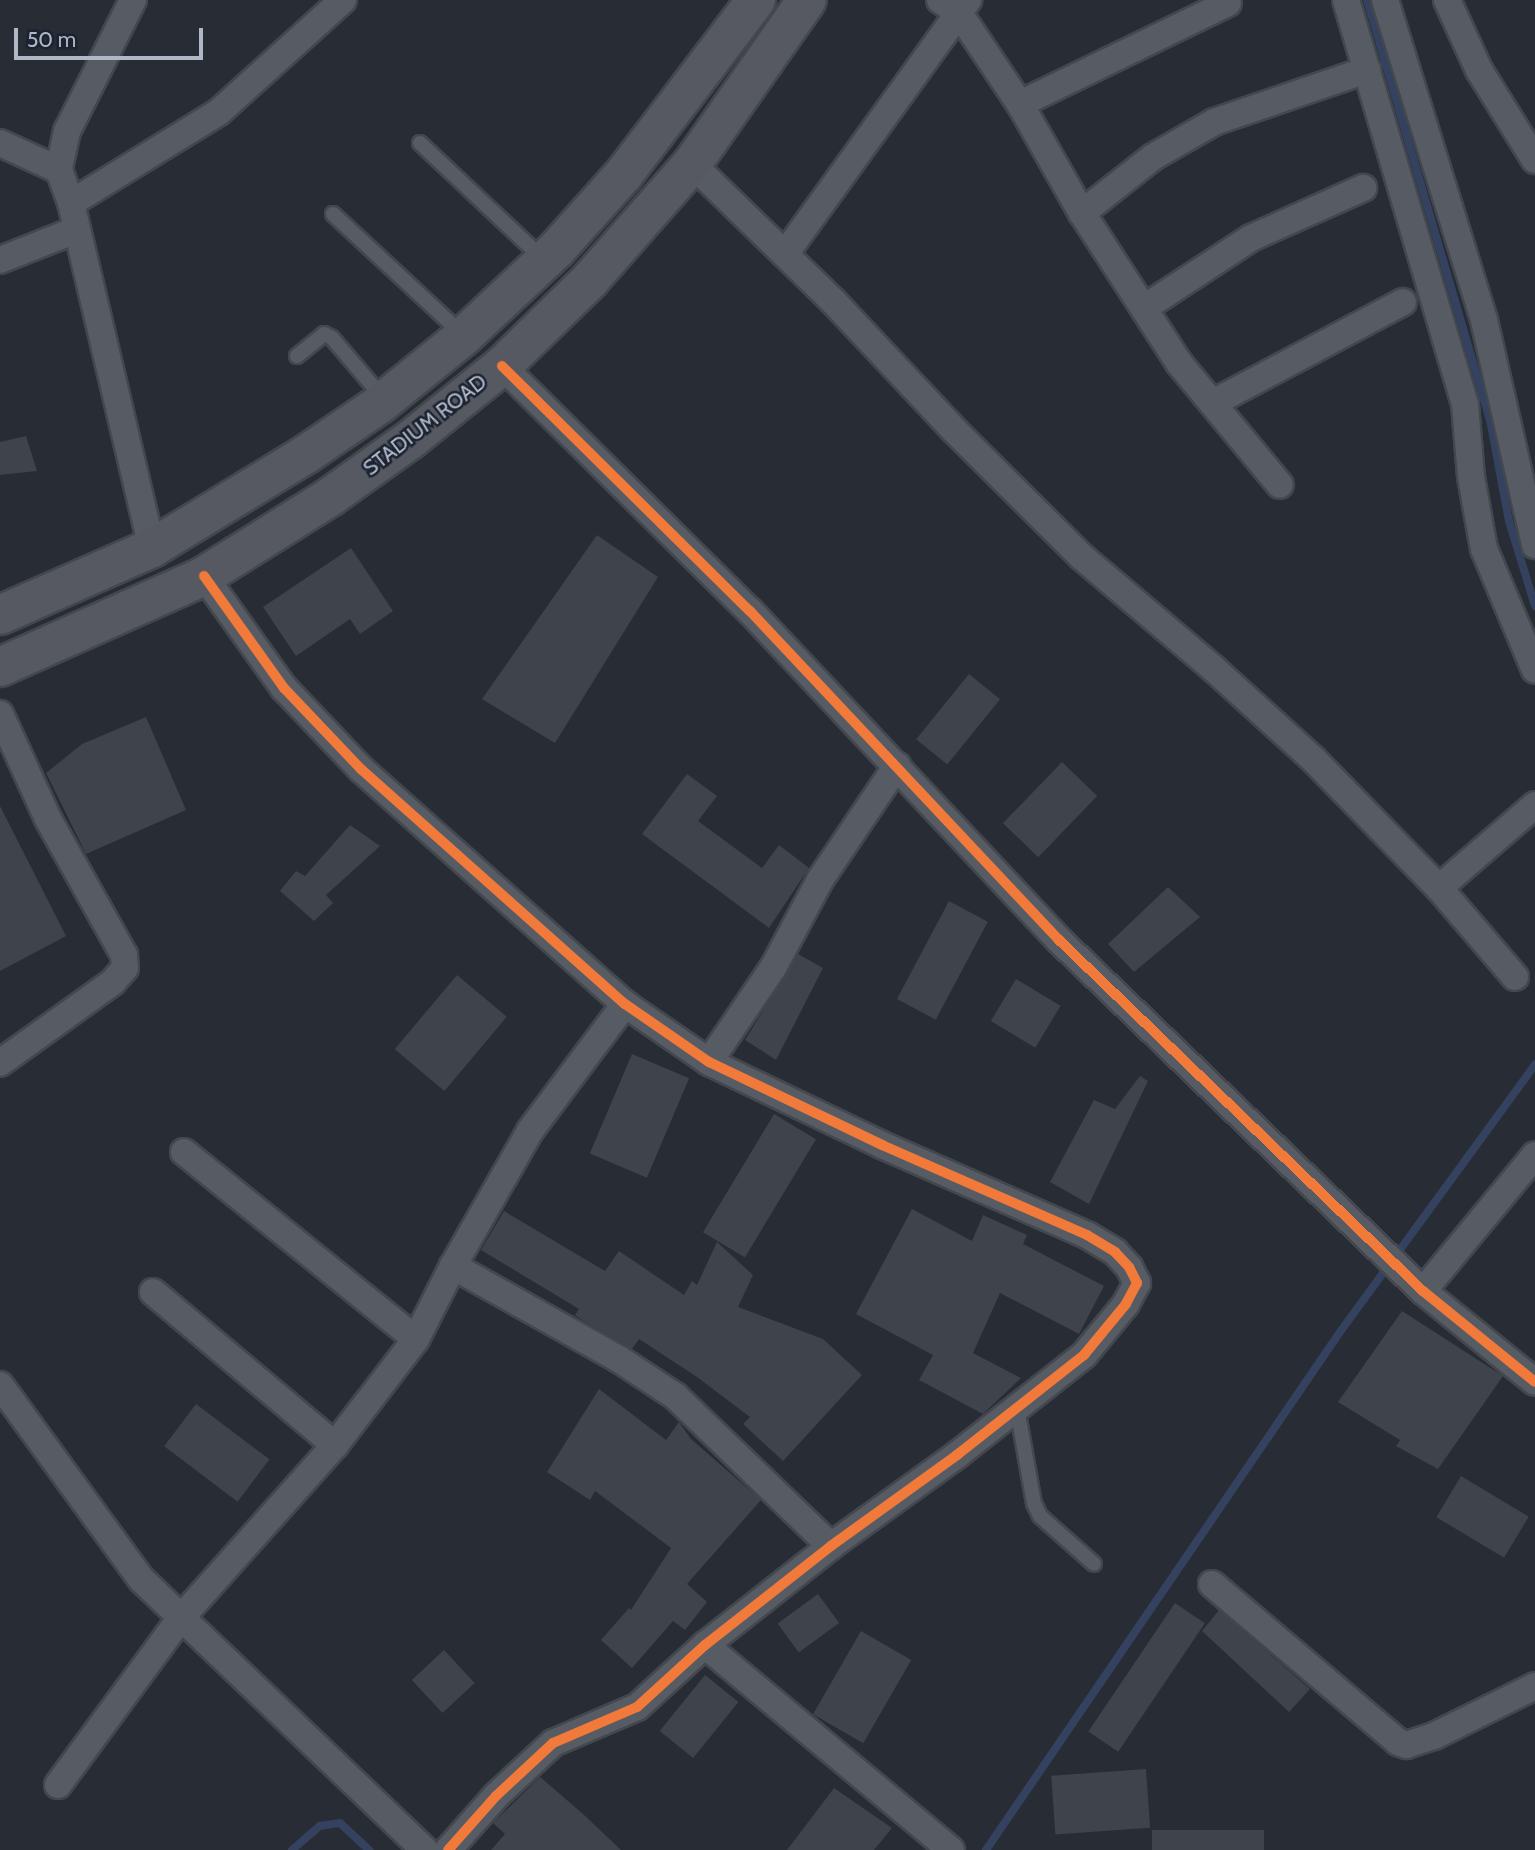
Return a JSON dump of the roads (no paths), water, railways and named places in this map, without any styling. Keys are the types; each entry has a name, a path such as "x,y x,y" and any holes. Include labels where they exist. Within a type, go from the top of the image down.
{"main road":[{"path":"0,615 152,548 305,456 385,400 464,336 545,261 624,174 757,0"},
{"name":"STADIUM ROAD","path":"0,667 204,576 330,497 410,440 502,366 590,281 692,164 807,0"},
{"path":"305,456 330,497"}],"street":[{"path":"133,0 67,131 59,170 71,204 152,548"},
{"path":"71,204 219,112 343,0"},
{"path":"1346,0 1465,404 1471,477 1484,549 1535,670"},
{"path":"1385,0 1484,320 1535,545"},
{"path":"1447,0 1479,70 1535,160"},
{"path":"1020,104 1228,3"},
{"path":"785,254 956,4 1020,104 1082,213 1179,363 1280,485"},
{"path":"1082,213 1153,157 1214,122 1367,70"},
{"path":"0,143 59,170"},
{"path":"692,164 785,254 1082,557 1214,669 1303,750 1439,888 1516,977"},
{"path":"1144,308 1251,238 1363,188"},
{"path":"0,260 76,230"},
{"path":"1213,403 1403,302"},
{"path":"502,366 750,611 1059,940 1415,1284 1535,1382"},
{"path":"204,576 284,688 361,769 625,1004 709,1062 882,1145 1087,1235 1115,1252 1129,1267 1137,1283 1136,1290 1084,1355 705,1645 637,1707 553,1743 496,1796 448,1850"},
{"path":"0,713 48,819 124,955 125,968 113,982 0,1063"},
{"path":"709,1062 773,968 820,880 897,766"},
{"path":"1439,888 1535,805"},
{"path":"58,1785 180,1619 335,1445 416,1339 453,1266 530,1131 625,1004"},
{"path":"184,1152 416,1339"},
{"path":"1415,1284 1535,1155"},
{"path":"453,1266 620,1359 675,1396 831,1546"},
{"path":"153,1292 335,1445"},
{"path":"0,1385 141,1579 425,1850"},
{"path":"1212,1584 1398,1742 1406,1745 1434,1736 1535,1686"},
{"path":"705,1645 951,1850"}],"lane":[{"path":"420,143 545,261"},
{"path":"333,214 464,336"},
{"path":"297,356 324,334 332,338 385,400"},
{"path":"1017,1408 1034,1503 1040,1516 1094,1564"}],"waterway":[{"path":"1367,0 1491,425 1509,521 1535,606"},
{"path":"986,1850 1340,1332 1535,1065"},
{"path":"292,1850 320,1826 340,1823 369,1850"}]}
